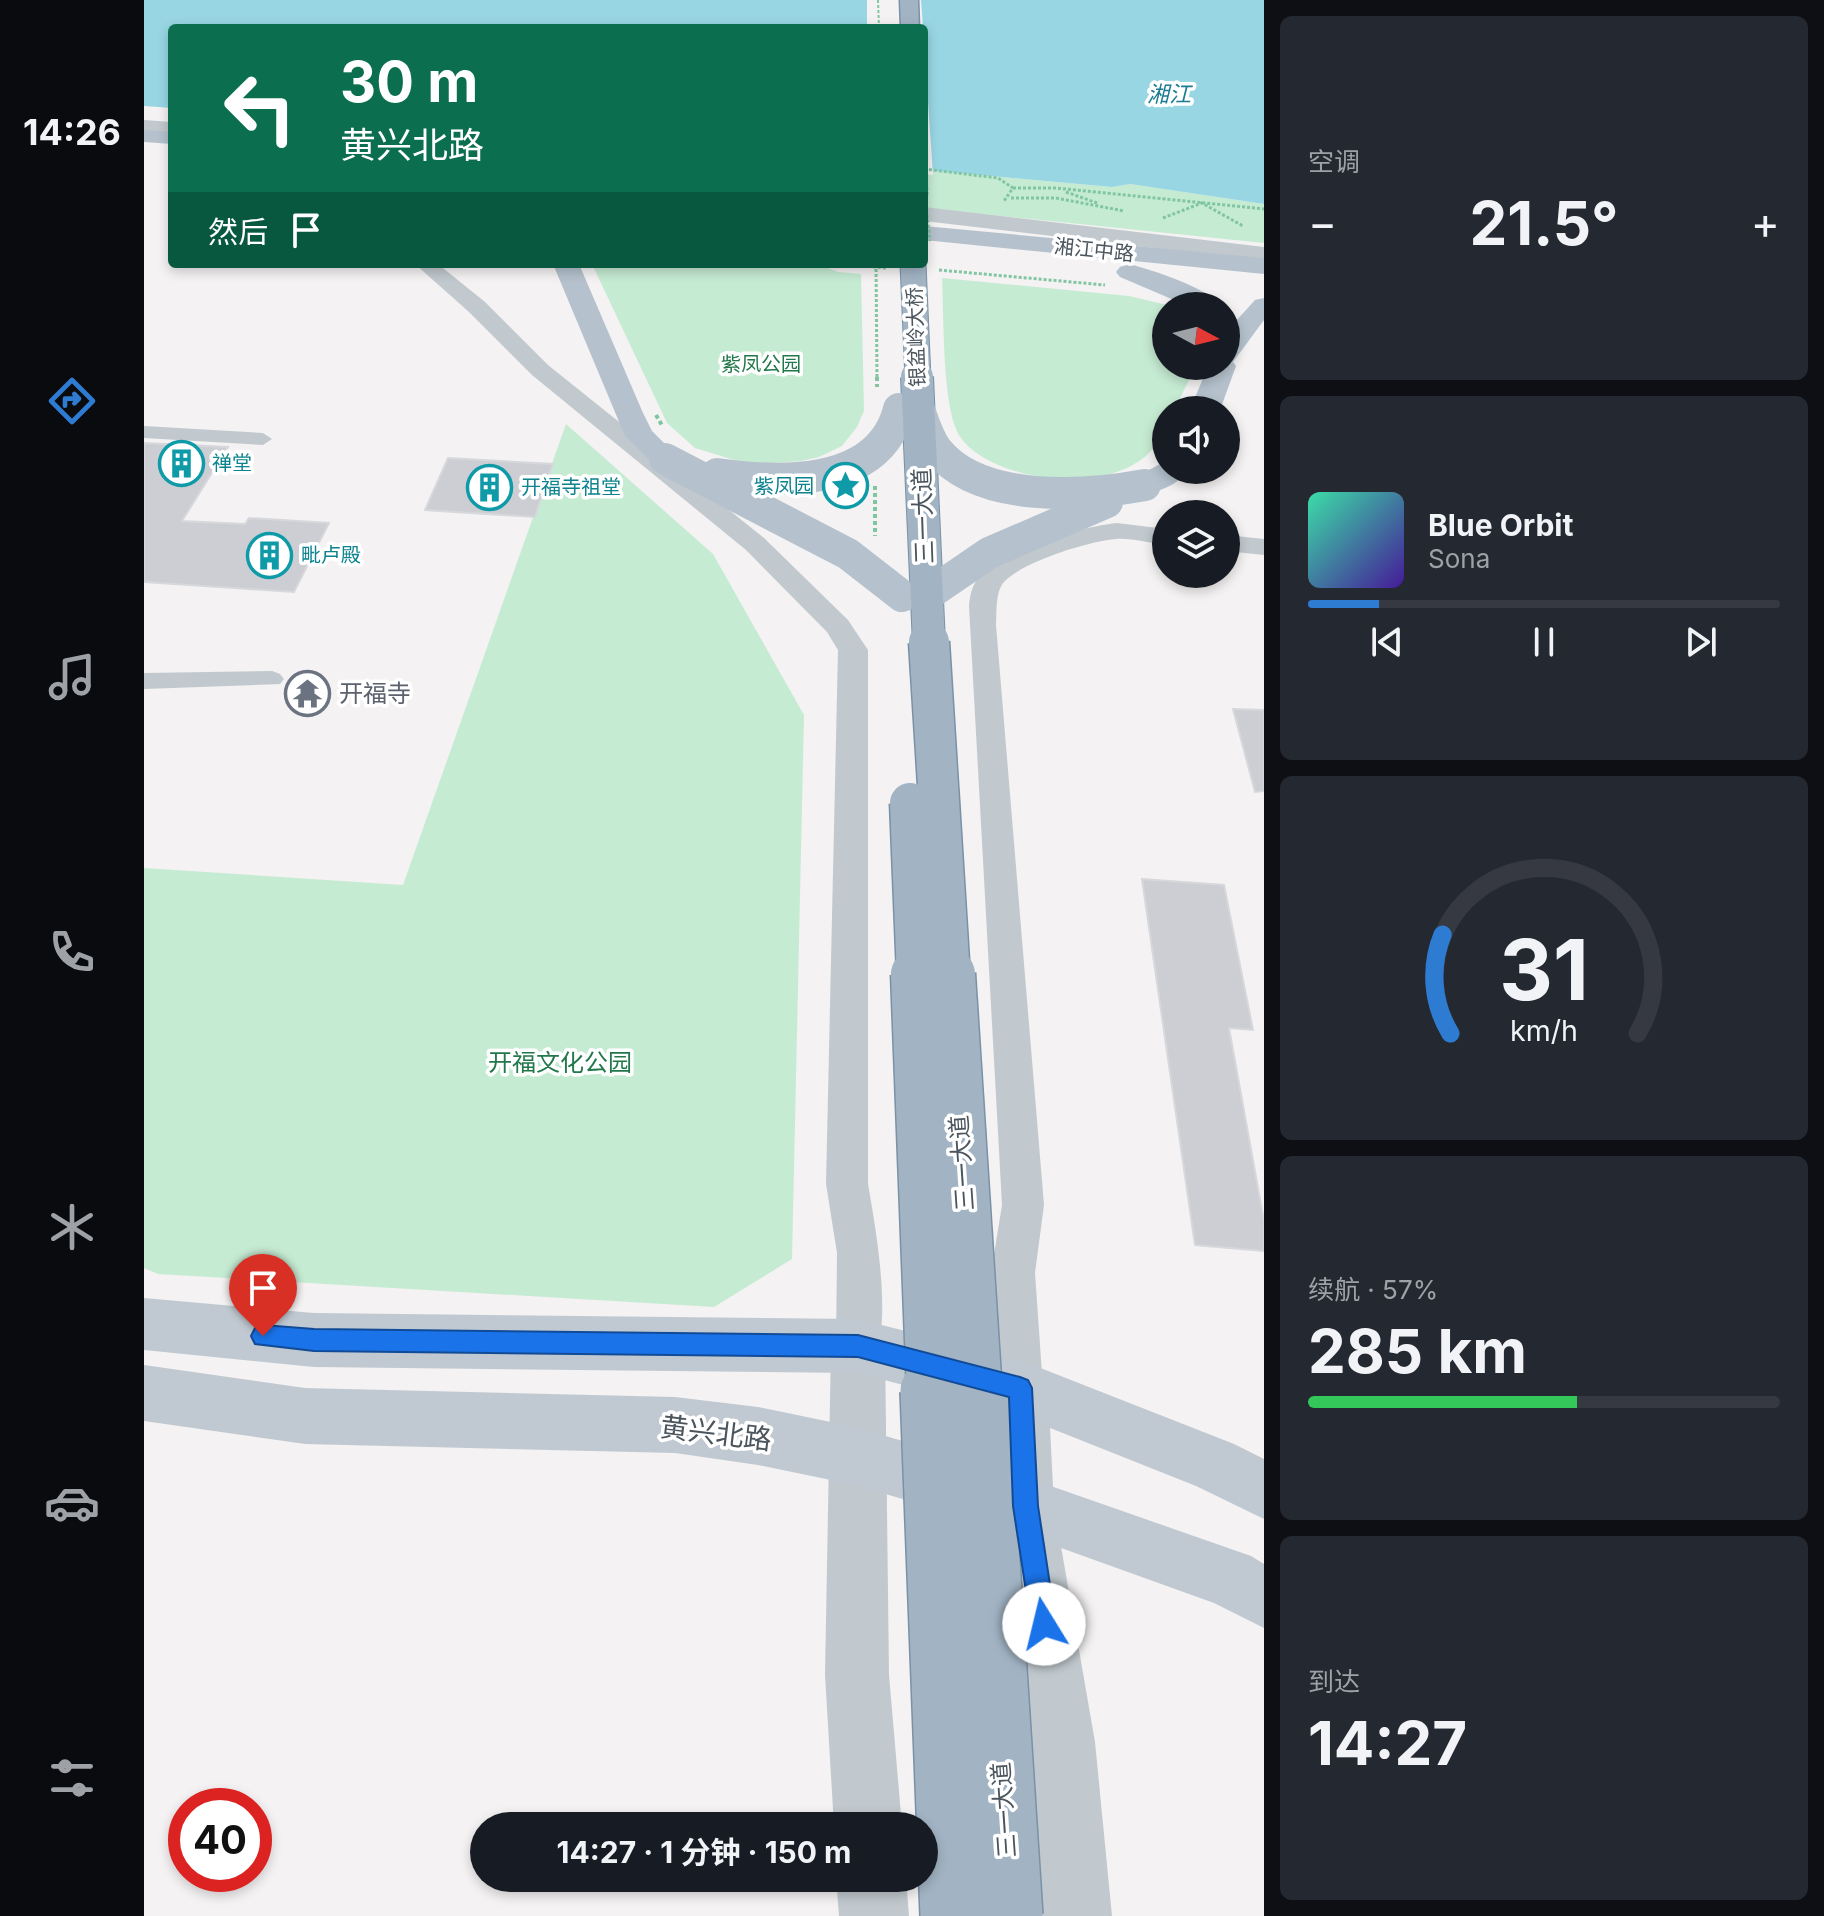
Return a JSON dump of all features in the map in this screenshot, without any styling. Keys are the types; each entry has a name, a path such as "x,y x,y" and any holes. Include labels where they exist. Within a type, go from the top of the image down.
{"highway":[{"path":"893,0 894,24"},
{"path":"909,0 910,24"},
{"name":"银盆岭大桥","path":"898,406 914,268"},
{"name":"三一大道","path":"898,406 1011,1916"},
{"name":"三一大道","path":"914,596 952,1916"}],"main road":[{"path":"144,136 168,138"},
{"path":"144,149 168,152"},
{"name":"湘江中路","path":"928,257 1264,265"},
{"name":"湘江中路","path":"928,258 1122,279 1264,285"},
{"path":"568,268 640,436 664,443 703,481 839,547 914,596 976,559 1152,475"},
{"path":"1122,279 1182,292"},
{"path":"1240,330 1264,306"},
{"path":"664,443 688,468 744,479 809,478 862,459 880,448 892,434 898,406"},
{"path":"898,406 943,456 987,479 1029,491 1070,496 1094,495 1152,474"},
{"path":"144,1324 314,1340 858,1346 1020,1388 1214,1464 1264,1490"},
{"name":"黄兴北路","path":"144,1393 305,1416 675,1425 758,1436 855,1456 1025,1506 1229,1578 1264,1597"}],"street":[{"path":"144,126 168,128"},
{"path":"928,207 1264,254"},
{"path":"1195,244 1264,265"},
{"path":"430,268 477,307 540,370 755,544 838,626 853,650 847,1184 858,1253 855,1456 857,1675 867,1812"},
{"path":"144,432 263,439"},
{"path":"1077,1916 1062,1742 1025,1506 1013,1273 1023,1205 982,625 984,596 992,578 1010,564 1112,531 1152,535"},
{"path":"1240,544 1264,547"},
{"path":"144,681 272,679"},
{"path":"872,1892 874,1916"}],"path":[{"path":"878,0 879,24"},
{"path":"928,169 998,178 1013,188 1056,188 1264,209"},
{"path":"1001,206 1013,188"},
{"path":"1056,188 1111,209 1111,235"},
{"path":"1162,219 1202,203"},
{"path":"1202,203 1243,226"},
{"path":"928,258 1122,279"},
{"path":"877,268 898,406"},
{"path":"656,415 664,443"}],"green space":[{"path":"928,170 1112,187 1130,184 1264,204 1264,243 928,208"},
{"name":"紫凤公园","path":"594,268 828,268 861,274 864,411 857,427 842,446 819,457 801,461 751,465 695,448 667,423"},
{"path":"942,278 1129,296 1152,301 1152,380 1189,380 1181,396 1152,396 1152,447 1138,462 1109,474 1075,479 1039,476 1005,468 977,454 959,435 953,421 945,360"},
{"name":"开福文化公园","path":"566,424 713,554 804,715 792,1259 714,1307 158,1274 144,1268 144,868 403,885"}],"water":[{"name":"湘江","path":"144,0 1264,0 1264,204 1130,184 1112,187 928,170 928,24 168,24 168,108 144,106"}],"pier":[{"path":"867,0 921,0 923,24 867,24"},
{"path":"928,102 933,175 928,174"}],"building":[{"path":"144,443 228,447 182,521 245,524 249,518 329,523 294,592 144,582"},
{"name":"开福寺祖堂","path":"448,458 553,464 535,517 425,510"},
{"path":"1233,709 1264,710 1264,791 1255,792"},
{"path":"1142,879 1224,885 1253,1030 1229,1028 1264,1221 1264,1251 1195,1245"}],"place":[{"name":"禅堂","path":"181,463"},
{"name":"紫凤园","path":"845,486"},
{"name":"开福寺祖堂","path":"490,487"},
{"name":"毗卢殿","path":"270,555"},
{"name":"开福寺","path":"308,693"}],"route":[{"path":"263,1336 314,1340 858,1346 1020,1388 1025,1506 1044,1624"}]}
